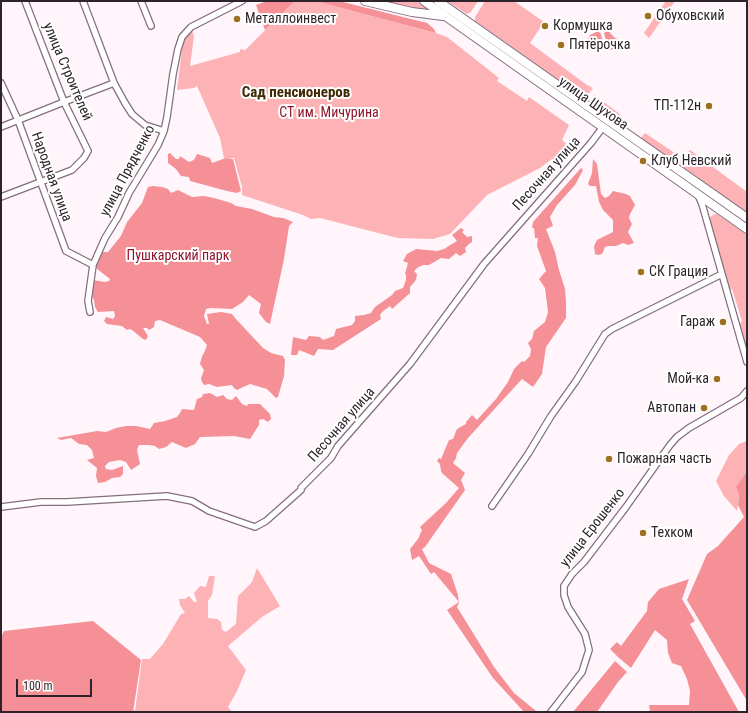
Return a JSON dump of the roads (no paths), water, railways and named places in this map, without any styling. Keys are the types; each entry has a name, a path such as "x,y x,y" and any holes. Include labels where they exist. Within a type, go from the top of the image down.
{"main road":[{"path":"365,1 412,12 449,15"},
{"name":"улица Шухова","path":"424,1 465,25 606,124 747,218"},
{"name":"улица Шухова","path":"438,1 449,15"},
{"name":"улица Шухова","path":"606,124 747,229"}],"street":[{"name":"улица Строителей","path":"25,1 64,102 88,151 84,158 72,170 40,182"},
{"path":"83,1 114,83 132,114 145,125 164,131"},
{"path":"141,1 151,26"},
{"name":"улица Прядченко","path":"90,312 88,301 93,265 129,193 158,145 164,131 173,74 182,37 191,27 242,1"},
{"name":"Народная улица","path":"1,83 18,120 66,251 93,265"},
{"path":"1,127 114,83"},
{"name":"Песочная улица","path":"1,507 41,502 67,502 167,496 192,501 209,511 255,527 266,521 301,490 331,458 338,446 410,364 484,264 606,124"},
{"path":"1,197 40,182"},
{"path":"698,194 747,362"},
{"path":"492,506 528,454 551,416 576,381 605,334 612,329 722,274"},
{"name":"улица Ерошенко","path":"551,712 582,672 589,650 585,634 568,607 564,595 564,586 572,574 584,562 677,437 689,428 741,398 747,391"}],"place":[{"name":"Обуховский","path":"648,16"},
{"name":"Металлоинвест","path":"237,19"},
{"name":"Кормушка","path":"545,26"},
{"name":"Пятёрочка","path":"561,45"},
{"name":"ТП-112н","path":"709,106"},
{"name":"Клуб Невский","path":"643,161"},
{"name":"СК Грация","path":"641,272"},
{"name":"Гараж","path":"723,322"},
{"name":"Мой-ка","path":"717,379"},
{"name":"Автопан","path":"704,408"},
{"name":"Пожарная часть","path":"609,459"},
{"name":"Техком","path":"643,533"}],"district":[{"name":"Сад пенсионеров","path":"296,93"}],"park label":[{"name":"СТ им. Мичурина","path":"329,113"},
{"name":"Пушкарский парк","path":"178,256"}]}
